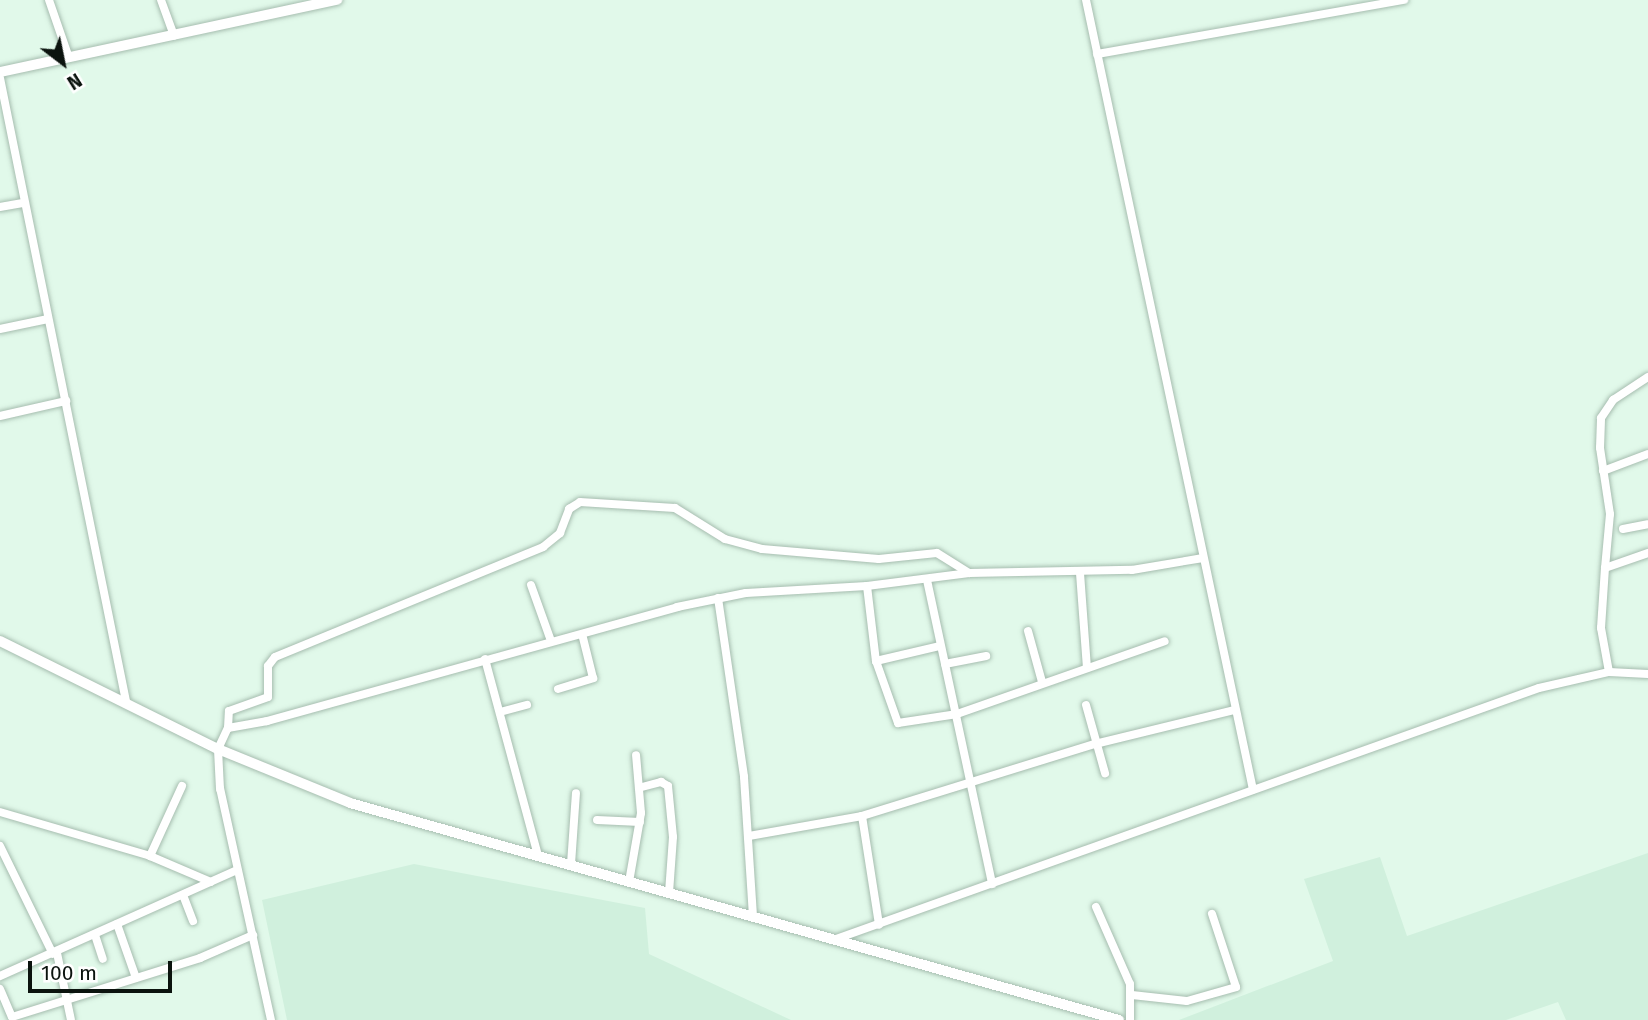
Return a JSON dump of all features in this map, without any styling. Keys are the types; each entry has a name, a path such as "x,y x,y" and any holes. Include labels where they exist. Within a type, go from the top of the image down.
{"main road":[{"path":"1,72 332,1"},
{"path":"0,641 126,701 218,751 350,803 1119,1020"}],"street":[{"path":"49,0 69,58"},
{"path":"161,0 174,36"},
{"path":"1086,0 1253,790"},
{"path":"1097,54 1404,0"},
{"path":"1,72 23,204 66,401 126,701"},
{"path":"0,207 23,204"},
{"path":"0,329 48,319"},
{"path":"1609,672 1601,628 1610,514 1603,471 1601,418 1613,400 1648,377"},
{"path":"0,416 66,401"},
{"path":"1603,471 1648,454"},
{"path":"271,1020 237,870 217,764 218,751 228,728 229,711 268,696 268,666 275,657 543,547 559,533 569,509 580,502 675,508 725,539 762,549 879,559 937,552 969,573"},
{"path":"1623,529 1648,524"},
{"path":"1605,568 1648,553"},
{"path":"228,728 267,722 485,659 719,598 771,589 867,586 969,573 1080,573 1203,558"},
{"path":"1080,573 1087,668"},
{"path":"927,580 992,884"},
{"path":"531,585 551,641"},
{"path":"867,586 876,661 898,723 957,714 1042,682 1165,642"},
{"path":"719,598 749,836 752,916"},
{"path":"1028,631 1042,682"},
{"path":"558,689 593,678 582,634"},
{"path":"876,661 940,646"},
{"path":"945,664 986,656"},
{"path":"485,659 538,855"},
{"path":"835,940 1539,688 1609,672 1648,674"},
{"path":"500,712 527,705"},
{"path":"1086,705 1105,773"},
{"path":"749,836 862,816 1095,744 1235,710"},
{"path":"629,882 640,822 642,787 636,755"},
{"path":"642,787 661,782 668,786 673,837 669,893"},
{"path":"150,856 182,786"},
{"path":"571,864 576,793"},
{"path":"0,812 150,856 211,882"},
{"path":"862,816 879,925"},
{"path":"597,820 640,822"},
{"path":"0,846 55,953 71,1020"},
{"path":"0,976 237,870"},
{"path":"183,895 193,920"},
{"path":"1096,907 1132,995 1130,1020"},
{"path":"1132,995 1187,1001 1236,987 1212,914"},
{"path":"117,924 136,978"},
{"path":"95,935 103,959"},
{"path":"0,989 7,1019 66,1003 200,958 253,935"}],"shaded area":[{"path":"1648,853 1648,1020 1566,1020 1558,1002 1506,1020 1179,1020 1333,961 1304,879 1380,857 1407,936"},
{"path":"414,864 645,908 649,954 791,1020 287,1020 262,900"}]}
